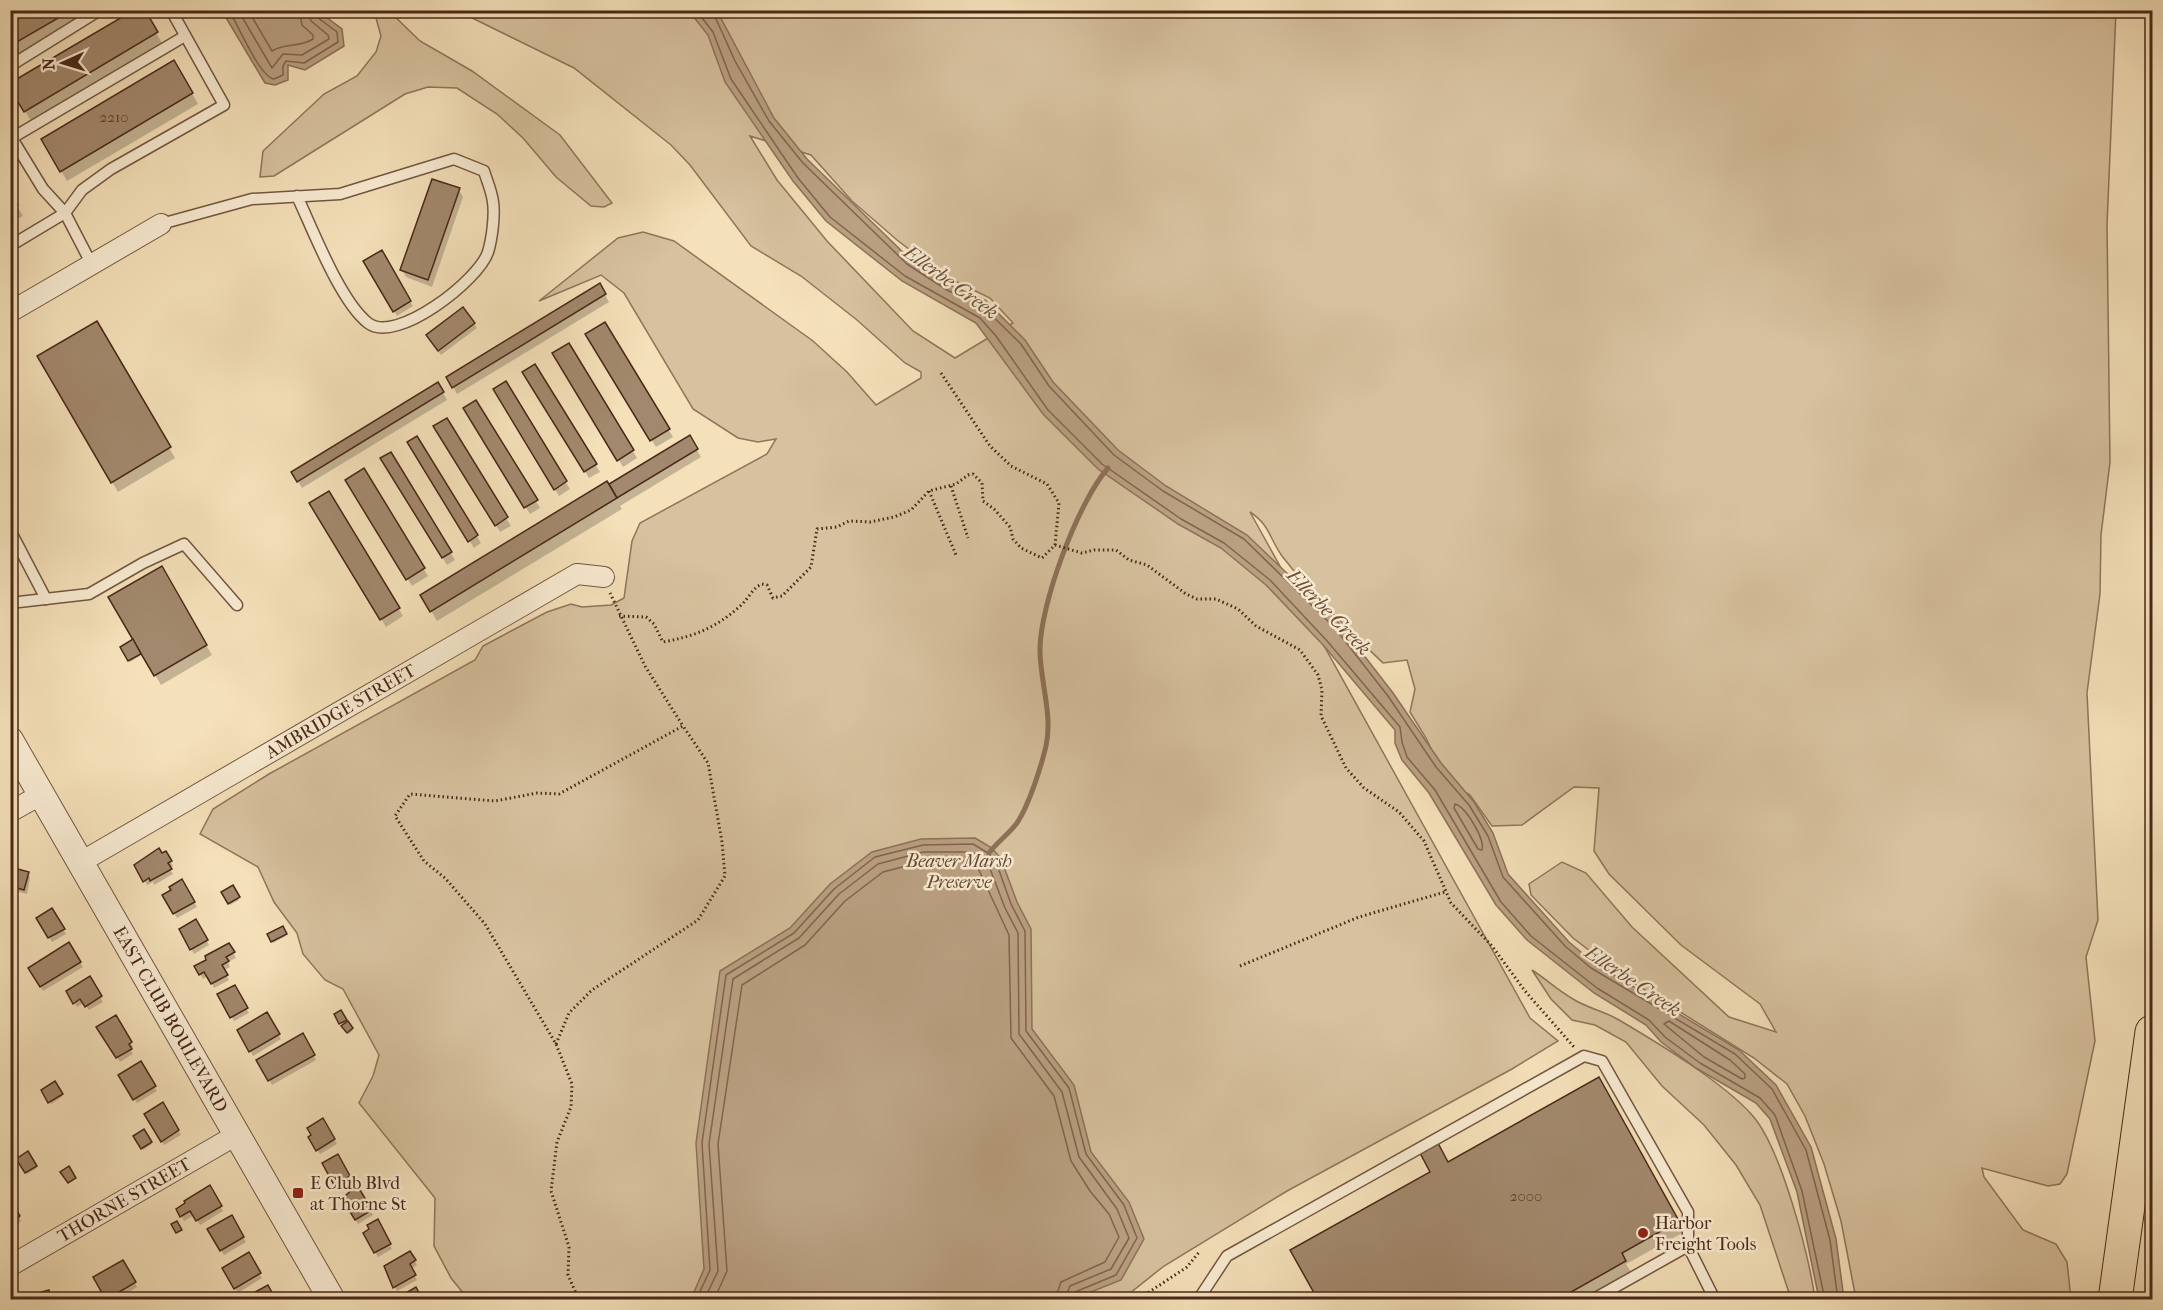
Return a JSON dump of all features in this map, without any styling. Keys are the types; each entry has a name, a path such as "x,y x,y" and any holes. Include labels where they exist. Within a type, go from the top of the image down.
{"highway":[{"path":"2115,1299 2152,1032"}],"street":[{"path":"11,310 161,224"},
{"name":"AMBRIDGE STREET","path":"81,862 577,574 604,578"},
{"name":"EAST CLUB BOULEVARD","path":"10,740 332,1299"},
{"path":"10,812 42,794"},
{"name":"THORNE STREET","path":"10,1266 238,1134"}],"lane":[{"path":"10,66 100,10"},
{"path":"10,246 65,213 82,190 111,169 224,105 171,10"},
{"path":"92,265 65,213 42,189 11,137 185,36"},
{"path":"161,224 252,199 297,196 340,194 454,159 484,171 494,202 488,252 469,281 427,310 386,329 369,324 354,306 333,271 297,196"},
{"path":"10,530 46,599"},
{"path":"10,603 89,594 143,563 184,544 237,605"},
{"path":"1198,1299 1227,1256 1584,1056 1602,1061 1688,1212 1688,1246 1715,1299"},
{"path":"1592,1299 1688,1246"}],"path":[{"path":"619,616 646,617 654,624 663,642 693,637 708,630 740,607 762,584 766,585 773,598 782,596 811,567 817,530 854,520 870,522 894,517 911,510 929,491 951,486 974,474 981,483 983,501 994,509 1010,527 1013,539 1021,548 1042,558 1055,544 1059,503 1047,484 1011,466 990,446 941,373"},
{"path":"951,486 968,538"},
{"path":"929,491 956,555"},
{"path":"1055,544 1082,553 1094,550 1116,550 1129,560 1147,565 1186,594 1197,599 1221,600 1245,614 1256,626 1300,650 1313,665 1320,681 1321,716 1346,768 1364,788 1399,812 1424,842 1451,903 1491,946 1560,1033 1584,1056"},
{"path":"556,1044 568,1013 592,990 698,920 724,876 722,843 708,763 645,666 619,616 604,578"},
{"path":"579,1299 568,1275 569,1247 551,1191 557,1142 571,1107 572,1084 556,1044 485,924 445,878 424,861 395,816 410,794 495,801 537,793 559,794 683,726"},
{"path":"1240,966 1359,917 1445,892"},
{"path":"1137,1299 1187,1267 1200,1251"}],"green space":[{"path":"374,11 389,11 420,41 472,71 560,135 612,203 604,207 591,206 556,177 523,138 497,114 457,88 428,87 405,94 274,176 260,177 263,151 324,94 357,76 376,52 381,36"},
{"name":"Beaver Marsh Preserve","path":"458,11 2116,11 2107,225 2110,462 2101,535 2100,594 2087,693 2098,920 2086,957 2095,1041 2067,1174 2060,1184 2048,1186 1982,1168 1984,1177 2023,1230 2056,1244 2067,1262 2071,1299 1856,1299 1841,1221 1824,1164 1805,1116 1787,1084 1754,1058 1624,977 1573,938 1531,895 1529,884 1562,862 1586,873 1632,927 1729,1017 1776,1032 1760,1004 1681,945 1609,874 1594,851 1599,788 1574,787 1522,825 1492,826 1470,795 1446,780 1426,738 1410,712 1415,689 1407,660 1383,663 1306,584 1282,556 1262,522 1250,512 1530,1018 1558,1041 1512,1069 1287,1191 1164,1266 1125,1297 1117,1299 468,1299 451,1278 434,1246 435,1198 359,1103 373,1076 379,1055 343,989 325,980 303,954 297,933 274,902 258,867 200,834 213,809 269,774 475,660 483,646 547,612 571,604 582,607 611,605 624,598 632,541 640,523 767,454 776,439 758,442 738,438 693,409 624,293 601,275 539,301 618,238 643,232 674,241 813,341 847,372 876,405 921,378 921,372 905,363 857,320 801,276 751,246 690,165 671,145 574,68","holes":["750,136 811,155 852,201 897,240 943,275 990,298 1013,323 955,358 913,331 827,241 777,180"]},
{"path":"1532,970 1573,999 1619,1020 1689,1064 1724,1089 1752,1115 1763,1130 1783,1176 1800,1230 1815,1299 1791,1299 1760,1205 1736,1165 1704,1125 1662,1086 1626,1042 1595,1025 1572,1020 1551,999"}],"water":[{"path":"222,11 318,11 342,29 344,46 305,70 288,65 288,80 275,85 265,83"},
{"path":"689,11 717,11 774,118 807,159 911,260 950,285 985,300 1025,340 1053,382 1118,450 1166,486 1247,535 1339,623 1393,693 1441,763 1474,802 1493,833 1508,874 1569,942 1594,963 1739,1050 1776,1085 1811,1147 1836,1239 1844,1299 1819,1299 1797,1192 1770,1119 1756,1103 1696,1068 1661,1042 1646,1025 1594,993 1527,940 1496,905 1429,793 1402,760 1395,743 1395,730 1324,646 1266,585 1221,548 1178,524 1098,469 1043,414 976,323 902,281 826,221 793,181 725,82 708,35"},
{"path":"975,838 992,848 1001,859 1017,902 1031,929 1032,1029 1074,1085 1091,1152 1129,1202 1144,1239 1121,1280 1071,1300 691,1299 704,1269 696,1143 720,971 790,928 830,884 872,852 921,839"}],"building":[{"path":"27,10 72,10 10,46 10,20"},
{"path":"134,10 145,10 158,32 24,112 10,89 10,83"},
{"path":"174,60 193,93 60,172 41,139"},
{"path":"432,179 460,188 428,280 400,270"},
{"path":"10,192 18,205 10,210"},
{"path":"382,250 411,301 393,312 363,261"},
{"path":"600,283 606,294 452,388 446,377"},
{"path":"463,307 475,323 438,351 426,335"},
{"path":"97,321 171,447 111,483 37,356"},
{"path":"605,322 670,429 650,441 585,334"},
{"path":"569,343 634,450 617,461 552,353"},
{"path":"535,364 597,464 584,472 522,372"},
{"path":"506,381 567,481 554,490 493,389"},
{"path":"438,382 444,392 297,482 291,472"},
{"path":"476,400 538,500 524,508 463,408"},
{"path":"447,418 508,517 495,526 433,426"},
{"path":"690,435 698,449 617,498 609,484"},
{"path":"417,436 478,535 468,542 407,442"},
{"path":"391,452 452,552 442,558 380,458"},
{"path":"364,468 425,568 406,580 345,480"},
{"path":"607,481 617,498 430,612 420,595"},
{"path":"329,491 400,608 380,620 309,503"},
{"path":"162,566 207,645 154,676 108,597"},
{"path":"133,639 141,654 128,661 120,647"},
{"path":"159,848 162,853 166,851 172,861 168,863 172,869 150,881 149,878 143,882 134,865"},
{"path":"10,867 29,872 24,890 10,886"},
{"path":"182,879 195,902 173,914 162,895 171,890 169,887"},
{"path":"233,885 240,897 228,904 221,892"},
{"path":"52,908 65,929 48,938 36,918"},
{"path":"196,919 208,940 190,950 179,929"},
{"path":"283,926 287,934 271,942 267,934"},
{"path":"69,942 81,962 40,987 28,968"},
{"path":"229,943 235,952 226,957 229,961 222,965 228,975 211,984 204,972 199,975 194,966 206,960 205,956"},
{"path":"90,976 102,996 85,1007 80,999 73,1004 66,991"},
{"path":"235,985 248,1008 230,1018 217,994"},
{"path":"341,1010 347,1020 339,1024 334,1014"},
{"path":"267,1012 280,1034 249,1052 237,1030"},
{"path":"116,1015 132,1042 129,1044 132,1049 116,1058 96,1027"},
{"path":"348,1021 353,1028 347,1033 341,1026"},
{"path":"303,1033 315,1055 268,1081 256,1060"},
{"path":"141,1061 156,1086 133,1100 118,1075"},
{"path":"1599,1077 1679,1221 1622,1253 1626,1261 1557,1300 1318,1300 1290,1250 1430,1172 1420,1153 1438,1143 1448,1162"},
{"path":"55,1081 63,1094 48,1103 41,1090"},
{"path":"163,1102 179,1130 161,1142 144,1114"},
{"path":"323,1118 335,1139 316,1151 308,1137 311,1135 307,1128"},
{"path":"144,1129 152,1142 141,1149 133,1136"},
{"path":"28,1151 37,1166 25,1173 16,1159"},
{"path":"338,1154 350,1176 334,1185 322,1163"},
{"path":"69,1166 76,1178 68,1183 60,1172"},
{"path":"210,1185 222,1206 196,1221 190,1211 180,1217 176,1209 185,1203 184,1201"},
{"path":"357,1185 372,1210 355,1220 342,1199"},
{"path":"10,1200 20,1216 10,1226"},
{"path":"232,1215 244,1237 220,1251 207,1229"},
{"path":"378,1219 391,1244 374,1253 363,1233 369,1229 367,1225"},
{"path":"177,1221 182,1230 176,1233 171,1224"},
{"path":"410,1251 416,1260 410,1264 416,1275 393,1288 384,1266"},
{"path":"249,1252 261,1273 234,1289 222,1268"},
{"path":"123,1260 136,1282 106,1300 93,1277"},
{"path":"268,1285 276,1300 248,1300 246,1297"},
{"path":"416,1287 423,1300 401,1300 399,1297"},
{"path":"49,1290 51,1296 60,1294 61,1300 40,1300 38,1293"}],"waterway":[{"path":"989,853 1014,827 1030,796 1041,764 1048,734 1040,650 1046,607 1073,528 1096,484 1108,468"}],"place":[{"name":"E Club Blvd at Thorne St","path":"298,1193"},
{"name":"Harbor Freight Tools","path":"1643,1233"}],"water label":[{"name":"Ellerbe Creek","path":"951,282"},
{"name":"Ellerbe Creek","path":"1329,612"},
{"name":"Ellerbe Creek","path":"1633,981"}]}
